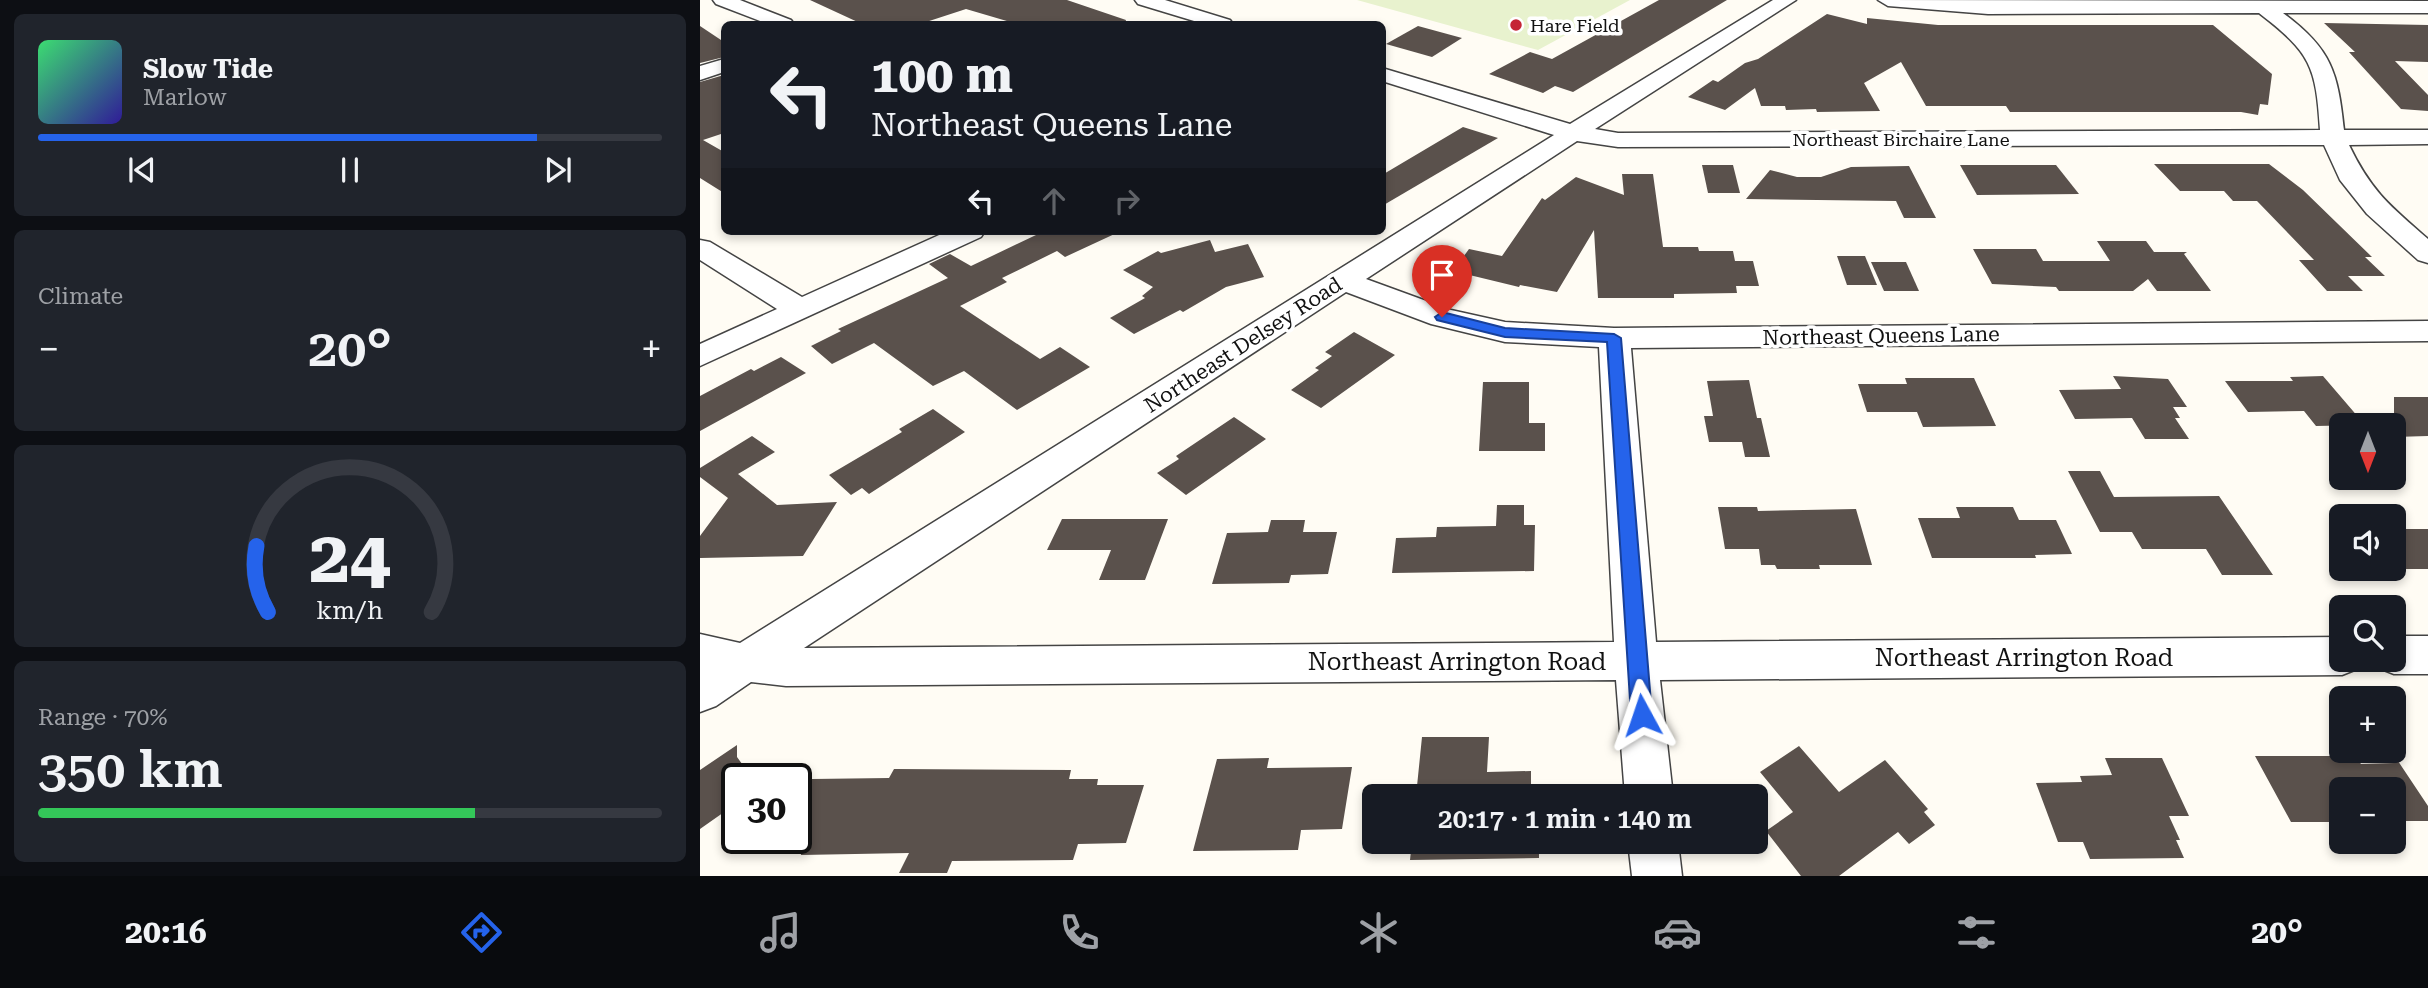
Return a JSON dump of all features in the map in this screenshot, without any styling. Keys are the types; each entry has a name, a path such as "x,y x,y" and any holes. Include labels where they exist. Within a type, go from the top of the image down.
{"street":[{"path":"723,0 776,21"},
{"path":"1145,0 1213,21"},
{"name":"Northeast Delsey Road","path":"700,692 1573,132 1786,0"},
{"path":"1888,0 1988,8 2258,3 2428,7"},
{"path":"2258,3 2288,26 2318,59 2328,84 2333,138 2353,180 2376,208 2428,254"},
{"path":"700,73 721,66"},
{"name":"Northeast Birchaire Lane","path":"1386,75 1573,132 1618,140 2428,137"},
{"path":"700,356 962,235"},
{"path":"700,248 801,310"},
{"name":"Northeast Queens Lane","path":"1343,281 1442,317 1505,332 1614,338 2428,331"},
{"path":"1614,338 1636,660 1648,784"},
{"name":"Northeast Arrington Road","path":"700,652 745,663 827,667 2329,656"},
{"path":"2406,655 2428,655"},
{"path":"1654,854 1657,876"}],"green space":[{"name":"Hare Field","path":"1357,0 1630,0 1538,50"}],"building":[{"path":"810,0 1067,0 1126,20 1007,21 966,9 929,21 856,21"},
{"path":"1659,0 1727,0 1573,92 1555,86 1543,93 1489,74 1530,52 1552,59"},
{"path":"1827,14 1867,24 1867,18 1938,25 2213,25 2272,74 2268,105 2260,104 2258,115 2241,112 2010,112 2006,106 1926,106 1901,62 1864,83 1880,111 1817,112 1816,109 1786,110 1785,106 1761,106 1755,88 1725,110 1688,97 1713,80 1718,82 1745,63 1758,59"},
{"path":"2324,23 2428,25 2428,62 2395,61 2428,95 2428,111 2401,109 2349,52 2355,52"},
{"path":"700,26 721,40 721,58 700,63"},
{"path":"1418,26 1462,38 1432,57 1386,44"},
{"path":"721,76 721,134 703,140 721,150 721,191 700,178 700,82"},
{"path":"1463,127 1498,138 1386,204 1386,173"},
{"path":"2154,164 2269,164 2303,190 2372,257 2365,257 2385,276 2348,276 2363,291 2327,291 2299,260 2314,260 2257,201 2233,201 2224,191 2180,191"},
{"path":"1702,165 1733,165 1740,193 1708,193"},
{"path":"1960,165 2056,165 2079,194 1977,195"},
{"path":"1909,166 1936,218 1904,218 1896,201 1746,199 1770,170 1797,177 1821,177 1851,167"},
{"path":"1622,174 1653,174 1663,247 1733,251 1735,261 1753,261 1759,286 1736,286 1737,293 1674,294 1674,298 1598,298 1594,230 1557,292 1520,285 1519,287 1453,271 1469,249 1502,256 1542,198 1545,200 1576,177 1624,195"},
{"path":"1036,235 1112,235 1065,257 1057,251 1002,278 1007,282 960,306 1040,359 1060,347 1090,367 1017,410 964,371 933,386 874,343 832,364 811,346 841,331 838,329 948,278 929,264 950,254 971,266"},
{"path":"1210,240 1215,252 1248,244 1264,277 1226,287 1183,312 1180,310 1134,334 1110,318 1145,298 1142,296 1153,287 1123,270 1158,251 1161,253"},
{"path":"2097,241 2146,241 2154,252 2187,252 2184,254 2211,291 2157,291 2148,279 2133,291 2059,291 2056,287 1992,284 1973,249 2036,249 2043,261 2110,261"},
{"path":"1837,256 1865,256 1877,285 1847,285"},
{"path":"1871,262 1906,262 1919,291 1884,291"},
{"path":"1354,332 1395,355 1321,408 1291,390 1319,370 1315,368 1332,356 1325,352"},
{"path":"781,357 806,373 700,431 700,396 751,369 754,371"},
{"path":"2113,376 2168,379 2187,407 2173,407 2180,418 2175,418 2189,439 2145,439 2132,418 2075,419 2059,390 2121,389"},
{"path":"2323,376 2355,413 2329,413 2329,426 2316,426 2304,411 2248,412 2225,381 2293,381 2290,377"},
{"path":"1905,378 1974,378 1996,426 1923,427 1917,412 1867,412 1858,384 1907,384"},
{"path":"1749,380 1757,418 1761,418 1770,457 1745,457 1742,442 1709,442 1704,416 1713,416 1707,381"},
{"path":"1483,382 1529,382 1529,423 1545,423 1545,451 1479,451"},
{"path":"2394,397 2428,397 2428,436 2406,437 2406,413 2394,413"},
{"path":"933,409 965,432 869,494 862,488 851,495 829,475 902,432 899,429"},
{"path":"1234,417 1266,439 1186,495 1157,473 1179,459 1176,456"},
{"path":"752,436 775,452 738,474 777,505 837,502 803,556 700,558 700,536 728,498 700,477 700,468"},
{"path":"2068,471 2100,471 2114,497 2219,496 2273,575 2222,575 2206,549 2142,549 2132,532 2100,532"},
{"path":"1497,505 1524,505 1524,525 1535,525 1534,571 1392,573 1396,538 1436,537 1437,527 1496,526"},
{"path":"1718,507 1757,507 1758,511 1856,509 1872,565 1819,565 1820,569 1777,569 1775,565 1761,565 1759,549 1725,549"},
{"path":"1956,507 2013,507 2019,520 2056,520 2072,554 2035,555 2036,558 1932,558 1918,518 1960,518"},
{"path":"1062,519 1168,519 1145,580 1099,580 1111,550 1047,550"},
{"path":"1271,520 1305,520 1303,532 1337,532 1328,574 1291,575 1289,583 1212,584 1227,533 1268,532"},
{"path":"2406,529 2428,529 2428,569 2406,569"},
{"path":"1422,737 1489,737 1487,772 1531,771 1531,784 1417,784"},
{"path":"737,745 737,757 741,763 721,763 721,814 700,829 700,770"},
{"path":"1799,746 1839,792 1885,760 1928,809 1924,812 1935,825 1909,844 1898,832 1839,876 1801,876 1768,834 1768,830 1793,812 1760,772"},
{"path":"2255,756 2329,756 2329,763 2399,763 2428,806 2428,821 2406,821 2406,777 2329,777 2329,822 2291,822"},
{"path":"1269,758 1267,768 1352,767 1342,829 1301,830 1298,850 1193,851 1217,759"},
{"path":"2105,758 2162,758 2189,816 2169,816 2180,840 2176,840 2184,858 2090,859 2083,842 2058,842 2036,783 2082,782 2080,776 2112,775"},
{"path":"894,769 1071,770 1069,779 1098,779 1097,785 1144,785 1126,843 1078,844 1073,860 952,861 947,873 899,873 909,853 801,855 812,854 812,779 889,778"},
{"path":"1411,854 1539,854 1539,858 1410,860"}],"place":[{"name":"Hare Field","path":"1516,25"}],"route":[{"path":"1442,317 1505,332 1614,338 1642,715"}]}
